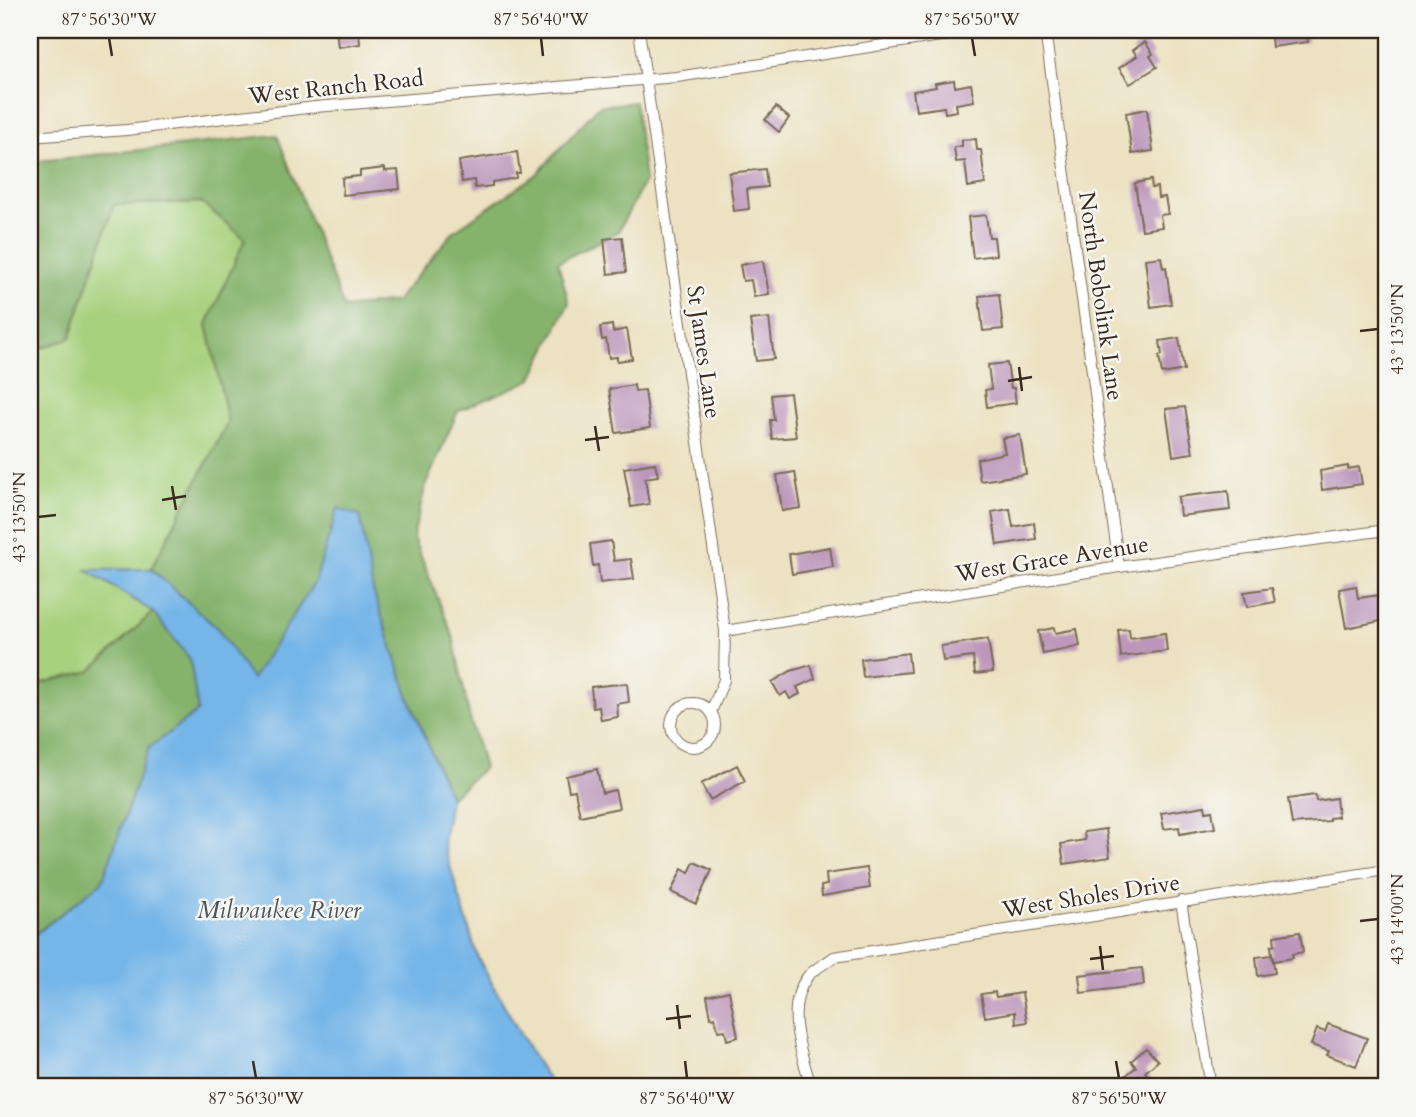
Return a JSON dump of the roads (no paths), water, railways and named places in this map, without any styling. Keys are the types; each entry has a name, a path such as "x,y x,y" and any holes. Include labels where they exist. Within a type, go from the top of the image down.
{"street":[{"name":"St James Lane","path":"639,30 725,631 724,680 712,712"},
{"path":"646,80 979,30"},
{"name":"North Bobolink Lane","path":"1045,30 1119,567"},
{"name":"West Ranch Road","path":"30,137 127,130 315,107 646,80"},
{"name":"West Grace Avenue","path":"725,631 1119,567 1386,530"},
{"path":"694,703 712,712 716,726 710,740 704,744 689,746 676,739 671,725 680,707 694,703"},
{"name":"West Sholes Drive","path":"811,1087 796,1030 797,998 808,976 834,957 1386,870"},
{"path":"1181,901 1211,1087"}],"water":[{"name":"Milwaukee River","path":"338,508 360,516 373,591 409,698 450,798 443,843 478,958 553,1087 30,1087 32,937 102,882 149,748 198,711 190,659 153,612 87,570 151,569 218,629 252,679 315,582"}]}
